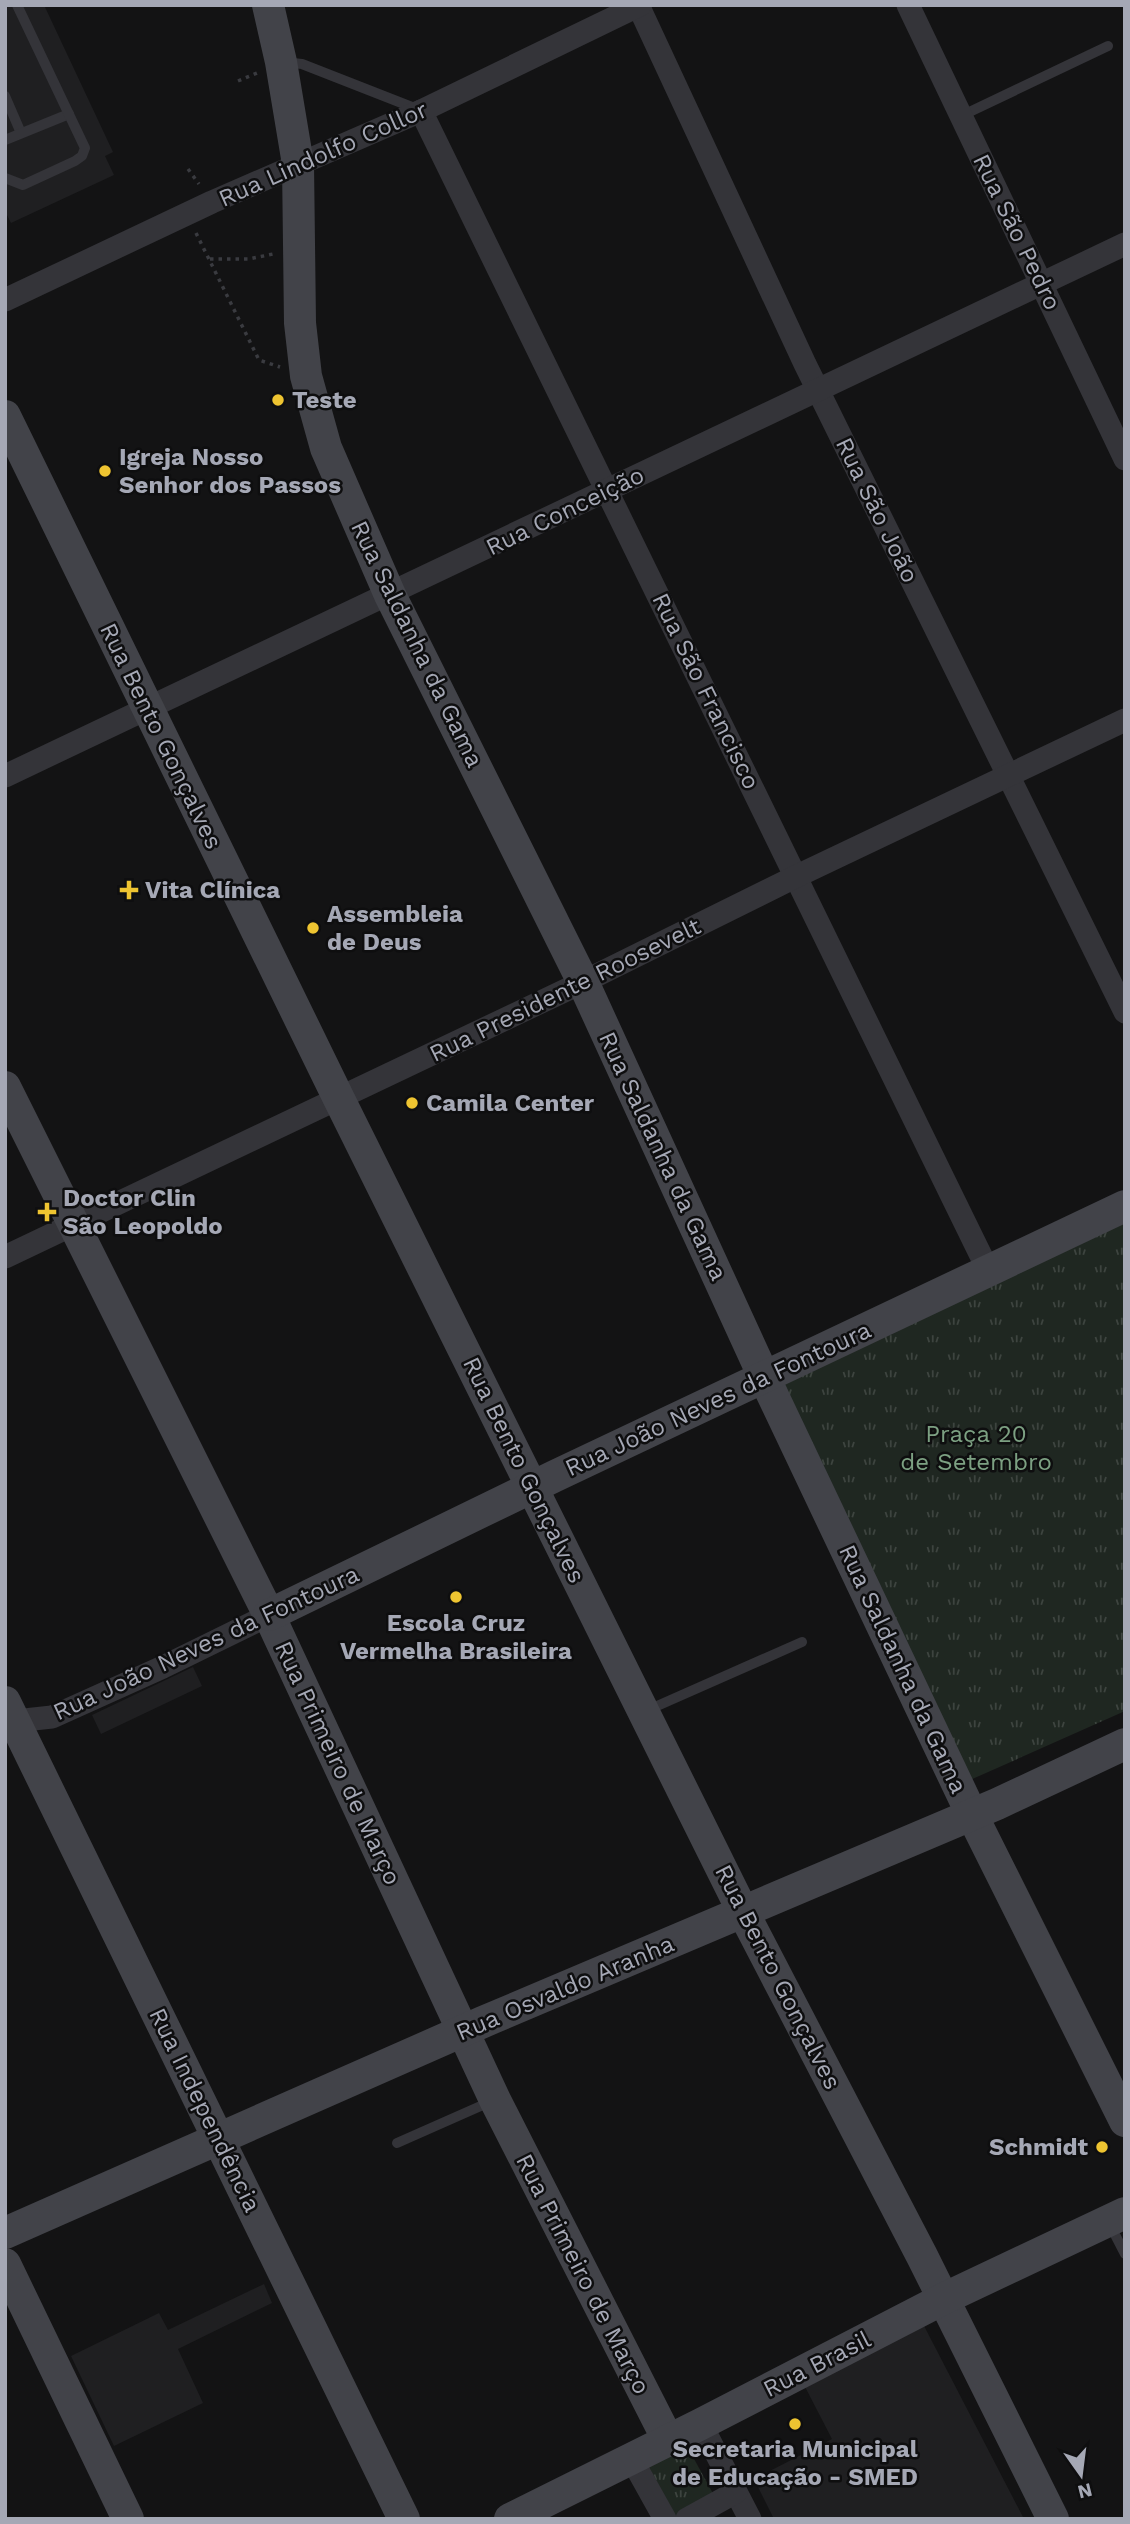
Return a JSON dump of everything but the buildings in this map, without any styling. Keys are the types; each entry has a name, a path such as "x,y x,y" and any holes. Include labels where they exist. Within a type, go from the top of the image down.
{"street":[{"path":"268,5 292,63"},
{"path":"289,5 292,63"},
{"name":"Rua Lindolfo Collor","path":"5,300 308,160 421,111 638,5"},
{"name":"Rua São João","path":"638,5 818,389 1125,1012"},
{"name":"Rua São Pedro","path":"908,5 1125,458"},
{"name":"Rua Saldanha da Gama","path":"292,63 308,160 298,243 300,323 306,376 326,448 390,595 583,982 764,1377 972,1815 1125,2121"},
{"name":"Rua São Francisco","path":"421,111 989,1272"},
{"name":"Rua Conceição","path":"5,776 1125,244"},
{"name":"Rua Bento Gonçalves","path":"5,416 339,1099 743,1912 1053,2518"},
{"name":"Rua Presidente Roosevelt","path":"5,1257 1125,720"},
{"name":"Rua Primeiro de Março","path":"5,1087 269,1615 495,2099 668,2440"},
{"name":"Rua João Neves da Fontoura","path":"9,1716 52,1717 163,1667 1125,1206"},
{"name":"Rua Independência","path":"9,1716 404,2519"},
{"name":"Rua Osvaldo Aranha","path":"5,2234 218,2138 972,1815 1125,1744"},
{"name":"Rua Brasil","path":"510,2519 943,2299 1116,2217"},
{"path":"5,2264 128,2519"},
{"path":"701,2424 750,2519"},
{"path":"631,2458 665,2519"},
{"path":"687,2519 736,2493"}],"lane":[{"path":"5,178 23,185 82,156 85,148 17,5"},
{"path":"961,116 1108,46"},
{"path":"292,63 421,111"},
{"path":"5,96 21,133"},
{"path":"5,140 69,114"},
{"path":"644,1712 802,1642"},
{"path":"397,2143 495,2099"},
{"path":"1116,2217 1125,2254"}],"path":[{"path":"187,215 260,360 306,376"},
{"path":"209,259 248,260 280,252 298,243"}],"shaded area":[{"path":"5,5 44,5 113,152 105,156 114,175 11,223 5,211"},
{"path":"193,1667 202,1686 101,1734 92,1715"},
{"path":"264,2284 272,2303 178,2349 203,2403 114,2446 71,2356 159,2313 168,2330"},
{"path":"921,2320 1024,2519 774,2519 754,2479 832,2439 802,2381"}],"green space":[{"name":"Praça 20 de Setembro","path":"1125,1211 1125,1711 970,1780 776,1375"},
{"path":"682,2437 716,2499 677,2519 644,2458"}],"place":[{"name":"Teste","path":"278,400"},
{"name":"Igreja Nosso Senhor dos Passos","path":"105,471"},
{"name":"Vita Clínica","path":"129,890"},
{"name":"Assembleia de Deus","path":"313,928"},
{"name":"Camila Center","path":"412,1103"},
{"name":"Doctor Clin São Leopoldo","path":"47,1212"},
{"name":"Escola Cruz Vermelha Brasileira","path":"456,1597"},
{"name":"Schmidt","path":"1102,2147"},
{"name":"Secretaria Municipal de Educação - SMED","path":"795,2424"}]}
